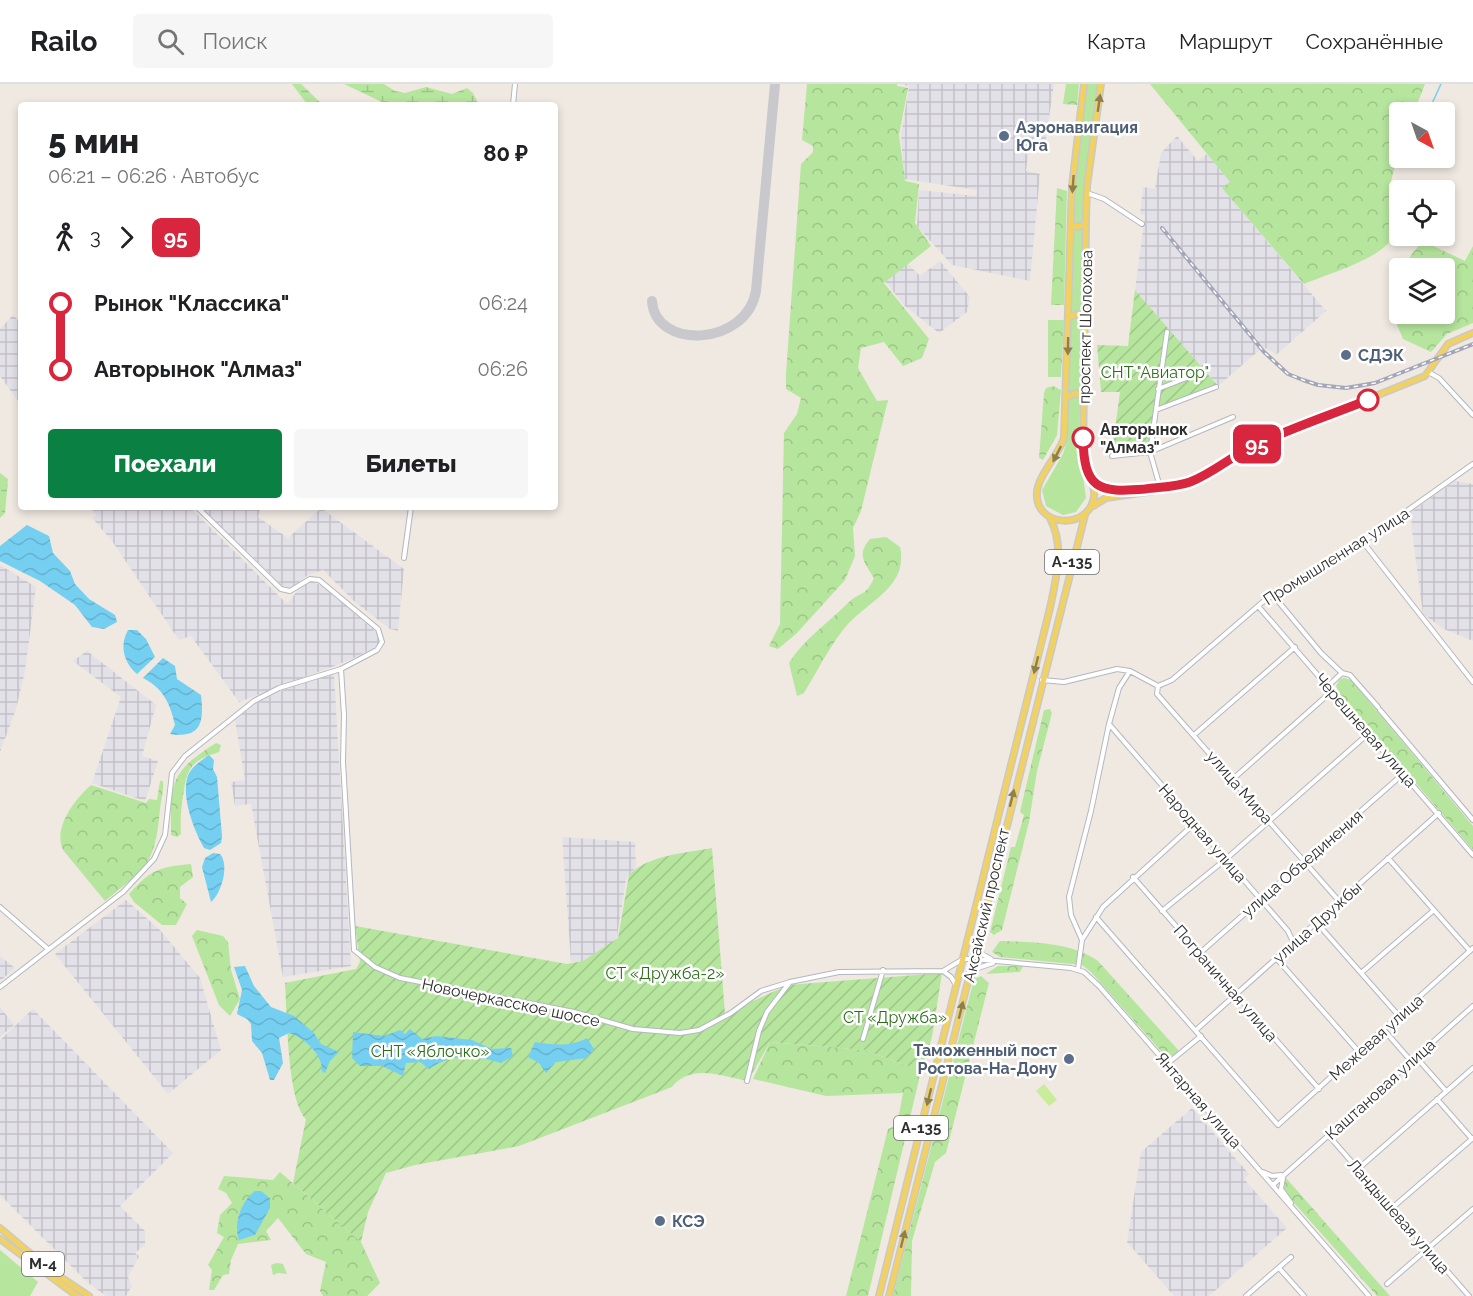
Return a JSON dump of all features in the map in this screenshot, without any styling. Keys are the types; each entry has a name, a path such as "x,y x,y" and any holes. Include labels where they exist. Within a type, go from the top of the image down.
{"main road":[{"name":"проспект Шолохова","path":"1050,518 1039,505 1037,490 1040,480 1059,452 1064,438 1071,225 1084,84"},
{"name":"проспект Шолохова","path":"1091,507 1095,489 1083,456 1086,224 1087,193 1101,84"},
{"path":"1071,225 1077,228 1086,224"},
{"path":"1069,317 1077,314 1085,318"},
{"path":"1050,518 1060,522 1072,521 1085,515 1091,507 1106,498 1162,491 1190,482 1252,446 1430,372 1448,345 1473,333"},
{"path":"1067,398 1076,393 1084,398"},
{"path":"1091,479 1109,491 1190,482"},
{"name":"Аксайский проспект","path":"889,1296 1085,515"},
{"name":"Аксайский проспект","path":"879,1296 957,988 1057,574 1058,539 1050,518"},
{"path":"973,922 975,928 968,955 974,959"},
{"name":"М-4","path":"0,1228 43,1264 89,1296"},
{"name":"М-4","path":"0,1239 77,1296"}],"street":[{"path":"513,102 515,84"},
{"path":"1087,193 1104,199 1142,224"},
{"path":"1160,487 1149,452 1167,332"},
{"path":"1158,389 1202,372"},
{"path":"1430,372 1439,378 1473,415"},
{"path":"1156,410 1216,387"},
{"path":"1112,456 1149,452 1233,417"},
{"name":"Промышленная улица","path":"1158,686 1172,680 1273,595 1363,542 1473,464"},
{"path":"0,987 123,892 154,859 165,835 172,773 185,756 254,701 279,688 340,669 380,647 383,638 378,629 319,580 310,579 290,591 281,589 200,510"},
{"path":"404,558 411,510"},
{"path":"1363,542 1473,682"},
{"path":"1273,595 1308,639 1342,673 1350,675 1473,820"},
{"name":"Черешневая улица","path":"1258,606 1473,855"},
{"path":"1194,735 1294,647"},
{"name":"Новочеркасское шоссе","path":"340,669 354,950 368,962 400,978 419,983 574,1012 633,1029 667,1033 699,1030 731,1013 761,991 790,982 839,972 943,971"},
{"path":"1042,680 1064,682 1117,669 1130,671 1158,686"},
{"path":"1082,940 1071,915 1069,897 1091,811 1109,724 1119,688 1130,671"},
{"path":"1328,686 1342,673"},
{"name":"улица Мира","path":"1158,686 1157,694 1339,901"},
{"path":"1233,779 1332,691"},
{"name":"Народная улица","path":"1109,724 1288,931 1294,944"},
{"path":"1162,911 1226,859 1369,733"},
{"name":"улица Объединения","path":"1200,953 1404,773"},
{"name":"улица Дружбы","path":"1196,1030 1439,813"},
{"path":"957,988 951,977 943,971 963,959 1078,969 1082,940 1102,907 1195,823"},
{"path":"1388,858 1472,950"},
{"name":"Пограничная улица","path":"1133,877 1319,1089"},
{"path":"0,907 48,949"},
{"path":"1361,973 1434,910"},
{"path":"1096,917 1201,1036 1167,1064"},
{"path":"1317,923 1400,1016"},
{"path":"979,939 982,954 998,962"},
{"name":"Межевая улица","path":"1201,1036 1278,1125 1472,950"},
{"path":"1277,959 1359,1052"},
{"path":"968,984 978,968 998,962"},
{"name":"Янтарная улица","path":"1078,969 1099,986 1369,1296"},
{"path":"863,1039 883,970"},
{"path":"747,1081 759,1031 767,1012 790,982"},
{"name":"Каштановая улица","path":"1273,1185 1473,1006"},
{"path":"1384,1030 1411,1062"},
{"path":"1416,1057 1446,1091"},
{"path":"1358,1169 1473,1068"},
{"path":"1392,1208 1473,1139 1437,1099"},
{"name":"Ландышевая улица","path":"1329,1136 1469,1296"},
{"path":"1261,1171 1276,1177 1287,1172"},
{"path":"1287,1172 1281,1189 1296,1213"},
{"path":"1387,1284 1473,1209"},
{"path":"1468,1214 1473,1219"},
{"path":"1246,1296 1292,1257"},
{"path":"1279,1268 1304,1296"}],"shaded area":[{"name":"Аэронавигация Юга","path":"899,84 1054,84 1045,144 1030,142 1026,171 1040,174 1030,281 952,265 917,226 919,190 976,196 977,190 904,179 901,135 909,86"},
{"path":"1177,136 1198,161 1207,154 1230,182 1223,189 1326,311 1277,354 1263,347 1218,386 1135,290 1145,215 1140,214 1143,187 1155,189 1161,153"},
{"path":"940,261 970,297 967,312 939,333 905,306 884,280 907,263 920,276"},
{"path":"13,315 18,320 18,401 0,376 0,329"},
{"path":"1455,481 1473,484 1473,641 1444,629 1423,614 1412,531 1411,512"},
{"path":"92,510 193,510 287,604 310,580 326,588 373,629 381,640 380,645 347,661 239,702 191,636 179,640 112,541 92,518 96,515"},
{"path":"203,510 260,510 258,517 288,538 319,510 324,510 404,569 398,631 390,629 354,601 323,570 308,575 291,588 283,586"},
{"path":"0,565 36,587 25,671 16,709 0,752"},
{"path":"87,651 156,705 142,756 158,761 145,801 92,783 121,697 73,661"},
{"path":"334,674 351,966 283,977 251,804 235,806 231,782 245,780 235,720 257,703 285,689"},
{"path":"562,837 635,842 636,867 626,879 616,943 585,962 571,962"},
{"path":"126,900 160,930 200,978 221,1050 168,1094 55,954"},
{"path":"0,956 15,968 0,981"},
{"path":"0,1007 14,1025 0,1037"},
{"path":"33,1009 173,1153 120,1206 145,1231 145,1245 135,1253 139,1256 128,1277 132,1286 126,1296 106,1296 87,1282 0,1195 0,1040"},
{"path":"1192,1108 1249,1174 1244,1179 1287,1228 1209,1296 1174,1296 1127,1242 1141,1152"}],"green space":[{"path":"292,84 301,84 320,102 306,102"},
{"path":"344,84 384,84 395,91 405,93 426,87 452,94 467,88 473,93 478,102 382,102"},
{"path":"807,84 897,84 897,86 908,88 899,135 905,181 919,184 915,223 931,246 884,283 929,339 922,358 903,366 884,342 861,348 858,368 877,401 888,400 861,511 853,528 855,556 845,580 797,633 778,649 769,646 780,624 784,433 797,414 801,398 786,389 786,374 801,164 813,152 813,146 802,140"},
{"path":"1066,84 1079,84 1077,105 1063,104"},
{"path":"1086,84 1098,84 1085,177 1079,446 1086,498 1076,512 1063,515 1046,506 1042,490 1063,454 1067,440 1076,177"},
{"path":"1150,84 1425,84 1418,102 1389,102 1389,168 1394,168 1391,180 1389,180 1389,242 1377,253 1304,284 1222,188 1230,182"},
{"path":"1057,188 1067,191 1064,305 1051,305"},
{"path":"1419,246 1434,246 1465,261 1473,246 1473,323 1447,334 1431,352 1403,339 1397,324 1455,324 1455,258 1410,258"},
{"name":"СНТ \"Авиатор\"","path":"1135,290 1218,386 1157,410 1153,452 1111,458 1120,392 1101,392 1097,345 1128,346"},
{"path":"1048,320 1064,320 1061,377 1048,377"},
{"path":"1053,386 1061,390 1057,435 1043,460 1039,458 1044,393 1046,388"},
{"path":"0,473 8,479 5,513 0,518"},
{"path":"886,537 900,547 901,560 894,580 888,589 847,626 833,643 804,693 797,696 789,663 802,646 852,599 868,589 874,578 863,559 863,550 870,539"},
{"path":"1340,679 1351,680 1473,826 1473,850 1339,693 1336,686"},
{"path":"1050,709 1052,713 1037,771 1029,822 1002,930 994,935 990,932 1011,847 1015,847 1024,815 1020,812 1044,710"},
{"path":"216,743 221,745 219,752 196,762 189,772 182,806 181,834 177,837 171,835 171,802 176,780 189,763"},
{"path":"160,781 163,781 163,792 158,828 151,854 140,872 105,901 63,850 61,833 67,815 78,798 91,785 146,803 149,799 157,800"},
{"name":"СНТ «Яблочко»","path":"712,848 725,1014 788,985 942,973 932,1037 921,1071 865,1050 770,1042 748,1081 707,1073 688,1075 672,1087 519,1146 415,1165 386,1173 368,1212 361,1242 293,1183 306,1119 295,1095 292,1076 285,983 356,969 360,962 355,926 567,964 583,961 618,938 629,875 637,868 657,859"},
{"path":"191,864 193,877 180,887 180,898 187,904 176,925 162,925 134,902 129,894 156,871"},
{"path":"197,930 223,936 228,942 231,970 240,999 230,1016 219,1005 192,936"},
{"path":"1000,941 1064,947 1098,961 1179,1051 1168,1059 1091,972 1082,965 1000,957 992,952"},
{"path":"998,966 1023,966 1020,972 986,974"},
{"path":"981,976 989,983 946,1153 935,1162 912,1241 911,1296 893,1296 974,979"},
{"path":"770,1042 865,1050 921,1071 868,1296 846,1296 888,1129 897,1125 903,1093 826,1096 753,1079"},
{"path":"1044,1084 1057,1100 1049,1106 1036,1091"},
{"path":"280,1172 361,1242 380,1283 367,1296 323,1296 320,1291 326,1262 306,1254 278,1218 266,1231 271,1240 238,1244 231,1260 229,1274 223,1275 214,1290 209,1290 212,1270 208,1265 224,1237 217,1233 220,1215 232,1203 226,1193 218,1189 224,1176 273,1180"},
{"path":"1286,1178 1390,1296 1377,1296 1279,1186"},
{"path":"0,1250 38,1282 30,1296 0,1296"},
{"path":"283,1264 287,1274 273,1275 271,1265"}],"water":[{"path":"27,525 49,536 53,553 70,571 75,584 89,599 115,615 117,622 104,629 92,627 75,605 40,581 0,561 0,546"},
{"path":"128,630 137,630 146,639 155,657 137,674 129,665 124,654 125,636"},
{"path":"163,658 175,666 177,679 201,695 201,720 195,731 189,734 170,734 175,725 168,703 156,686 143,678"},
{"path":"209,755 214,760 213,769 217,777 222,836 221,843 210,850 204,848 196,832 186,796 190,771"},
{"path":"213,853 220,854 223,859 224,872 218,893 211,902 202,867 205,858"},
{"path":"245,966 254,986 271,1007 294,1016 314,1033 321,1044 339,1052 330,1061 325,1073 312,1048 301,1038 289,1033 279,1038 283,1063 274,1080 270,1080 262,1053 252,1041 251,1024 237,1014 242,990 234,967"},
{"path":"410,1029 422,1039 436,1036 472,1040 492,1049 511,1048 513,1056 501,1063 473,1057 455,1058 429,1069 420,1062 406,1063 403,1076 382,1066 360,1066 352,1058 353,1032 384,1036 400,1030 405,1034"},
{"path":"587,1038 594,1049 587,1058 556,1062 546,1073 539,1063 528,1057 535,1042 568,1044"},
{"path":"255,1191 261,1191 270,1198 270,1208 255,1235 239,1240 237,1227 240,1213 250,1195"}],"waterway":[{"path":"1433,102 1441,84"}],"taxiway":[{"path":"652,301 657,317 668,328 684,334 701,335 719,332 736,323 749,310 756,291 775,84"}],"railway":[{"path":"1162,228 1264,352 1288,374 1303,380 1318,385 1346,388 1375,383 1473,344"}],"bus line":[{"name":"95","path":"1083,438 1085,467 1091,479 1109,491 1173,486 1190,482 1252,446 1368,400"}],"place":[{"name":"Аэронавигация Юга","path":"1004,136"},
{"name":"СДЭК","path":"1346,355"},
{"name":"Авторынок \"Алмаз\"","path":"1083,438"},
{"name":"Таможенный пост Ростова-На-Дону","path":"1069,1059"},
{"name":"КСЭ","path":"660,1221"}],"park label":[{"name":"СТ «Дружба-2»","path":"665,973"},
{"name":"СТ «Дружба»","path":"895,1017"}]}
